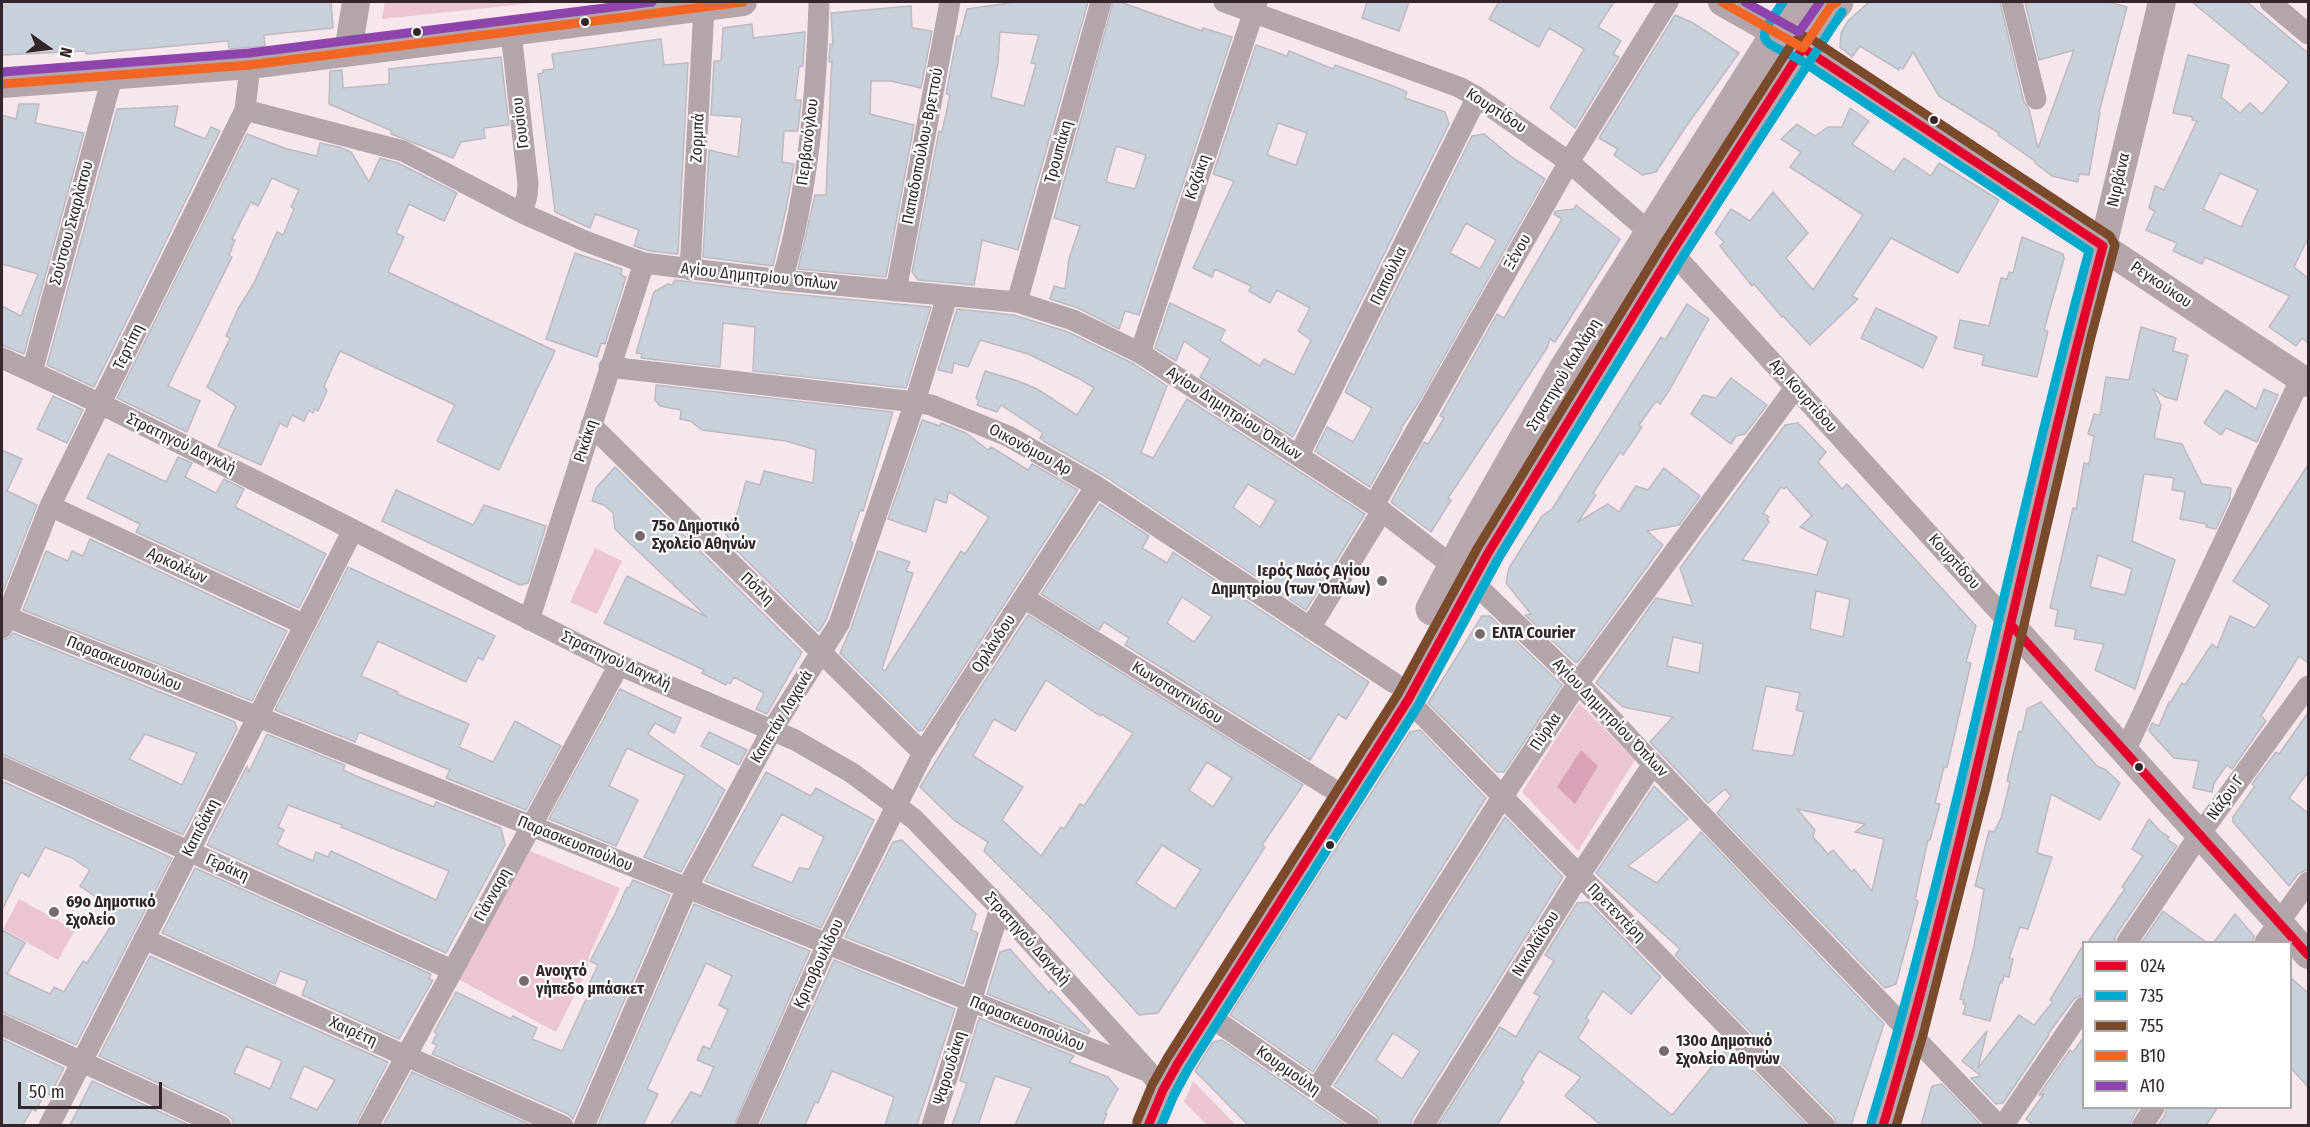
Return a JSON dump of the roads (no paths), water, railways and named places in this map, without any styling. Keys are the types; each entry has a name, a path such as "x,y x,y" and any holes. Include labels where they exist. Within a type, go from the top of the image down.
{"main road":[{"name":"Στρατηγού Καλλάρη","path":"1126,1125 1156,1081 1209,1016 1401,691 1463,574 1564,371 1662,243 1789,19 1837,2"},
{"name":"Στρατηγού Καλλάρη","path":"1148,1125 1156,1081 1199,989 1331,788 1401,691"}],"street":[{"path":"348,52 356,2"},
{"path":"2,84 250,65 743,2"},
{"name":"Περβανόγλου","path":"782,280 803,186 808,152 817,76 819,2"},
{"name":"Παπαδοπούλου-Βρεττού","path":"896,291 950,2"},
{"name":"Τρουπάκη","path":"1017,302 1101,2"},
{"name":"Κουρτίδου","path":"1224,2 1255,7 1459,87 1478,97 1569,162 1641,223 1717,303"},
{"name":"Ξένου","path":"1310,627 1569,162 1668,2"},
{"name":"Ρεγκούκου","path":"1722,2 1789,19 2103,246 2305,381"},
{"path":"2012,2 2036,99"},
{"name":"Νιρβάνα","path":"1883,1125 1911,1032 1972,792 2078,338 2103,246 2162,2"},
{"path":"2270,2 2308,34"},
{"name":"Ζορμπά","path":"690,270 704,7"},
{"name":"Κοζάκη","path":"1140,353 1255,7"},
{"name":"Γουσίου","path":"511,32 528,184 522,213"},
{"name":"Τερτίπη","path":"3,620 50,506 245,110 250,65"},
{"name":"Σούτσου Σκαρλάτου","path":"32,372 112,74"},
{"name":"Παπούλια","path":"1299,455 1478,97"},
{"name":"Αγίου Δημητρίου Όπλων","path":"245,110 403,151 522,213 585,241 644,262 690,270 782,280 1017,302 1073,320 1140,353 1378,508 1463,574 1578,683 1653,764 2001,1125"},
{"name":"Ρικάκη","path":"529,620 644,262"},
{"name":"Καπετάν Λαχανά","path":"585,1125 687,888 772,730 839,624 915,402 947,297"},
{"name":"Αρ. Κουρτίδου","path":"1717,303 1888,490"},
{"name":"Στρατηγού Δαγκλή","path":"3,364 32,372 101,404 619,665 795,740 852,773 914,819 1000,908 1156,1081"},
{"name":"Οικονόμου Αρ","path":"609,367 915,402 931,405 1008,436 1095,486 1310,627 1401,691"},
{"path":"2125,751 2305,381"},
{"name":"Πύρλα","path":"1316,1090 1503,796 1578,683 1795,388"},
{"name":"Πότλη","path":"591,425 923,753"},
{"name":"Ορλάνδου","path":"896,804 923,753 1095,486"},
{"name":"Κουρτίδου","path":"1888,490 2200,834 2272,932 2286,941"},
{"name":"Αρκολέων","path":"50,506 305,625"},
{"name":"Καπιδάκη","path":"49,1125 353,530"},
{"name":"Κωνσταντινίδου","path":"1024,598 1331,788"},
{"name":"Παρασκευοπούλου","path":"3,620 258,717 828,944 970,1001 1156,1081"},
{"name":"Γιάνναρη","path":"368,1125 619,665"},
{"name":"Νάζου Γ","path":"2128,941 2200,834 2308,686"},
{"name":"Πρετεντέρη","path":"1401,691 1579,876 1825,1125"},
{"name":"Νικολαΐδου","path":"1423,1125 1579,876 1653,764"},
{"name":"Γεράκη","path":"2,767 452,970"},
{"name":"Κριτοβουλίδου","path":"747,1125 828,944 896,804"},
{"path":"2272,932 2308,882"},
{"name":"Ψαρουδάκη","path":"932,1125 1000,908"},
{"name":"Χαιρέτη","path":"144,939 563,1125"},
{"name":"Κουρτίδου","path":"2292,945 2308,955"},
{"path":"2001,1125 2082,1010"},
{"name":"Κουρμούλη","path":"1209,1016 1368,1125"},
{"path":"2,1025 221,1125"},
{"path":"2142,1125 2153,1109"}],"place":[{"name":"75ο Δημοτικό Σχολείο Αθηνών","path":"640,536"},
{"name":"Ιερός Ναός Αγίου Δημητρίου (των Όπλων)","path":"1382,581"},
{"name":"ΕΛΤΑ Courier","path":"1480,634"},
{"name":"69ο Δημοτικό Σχολείο","path":"54,912"},
{"name":"Ανοιχτό γήπεδο μπάσκετ","path":"524,981"},
{"name":"130ο Δημοτικό Σχολείο Αθηνών","path":"1664,1051"}]}
